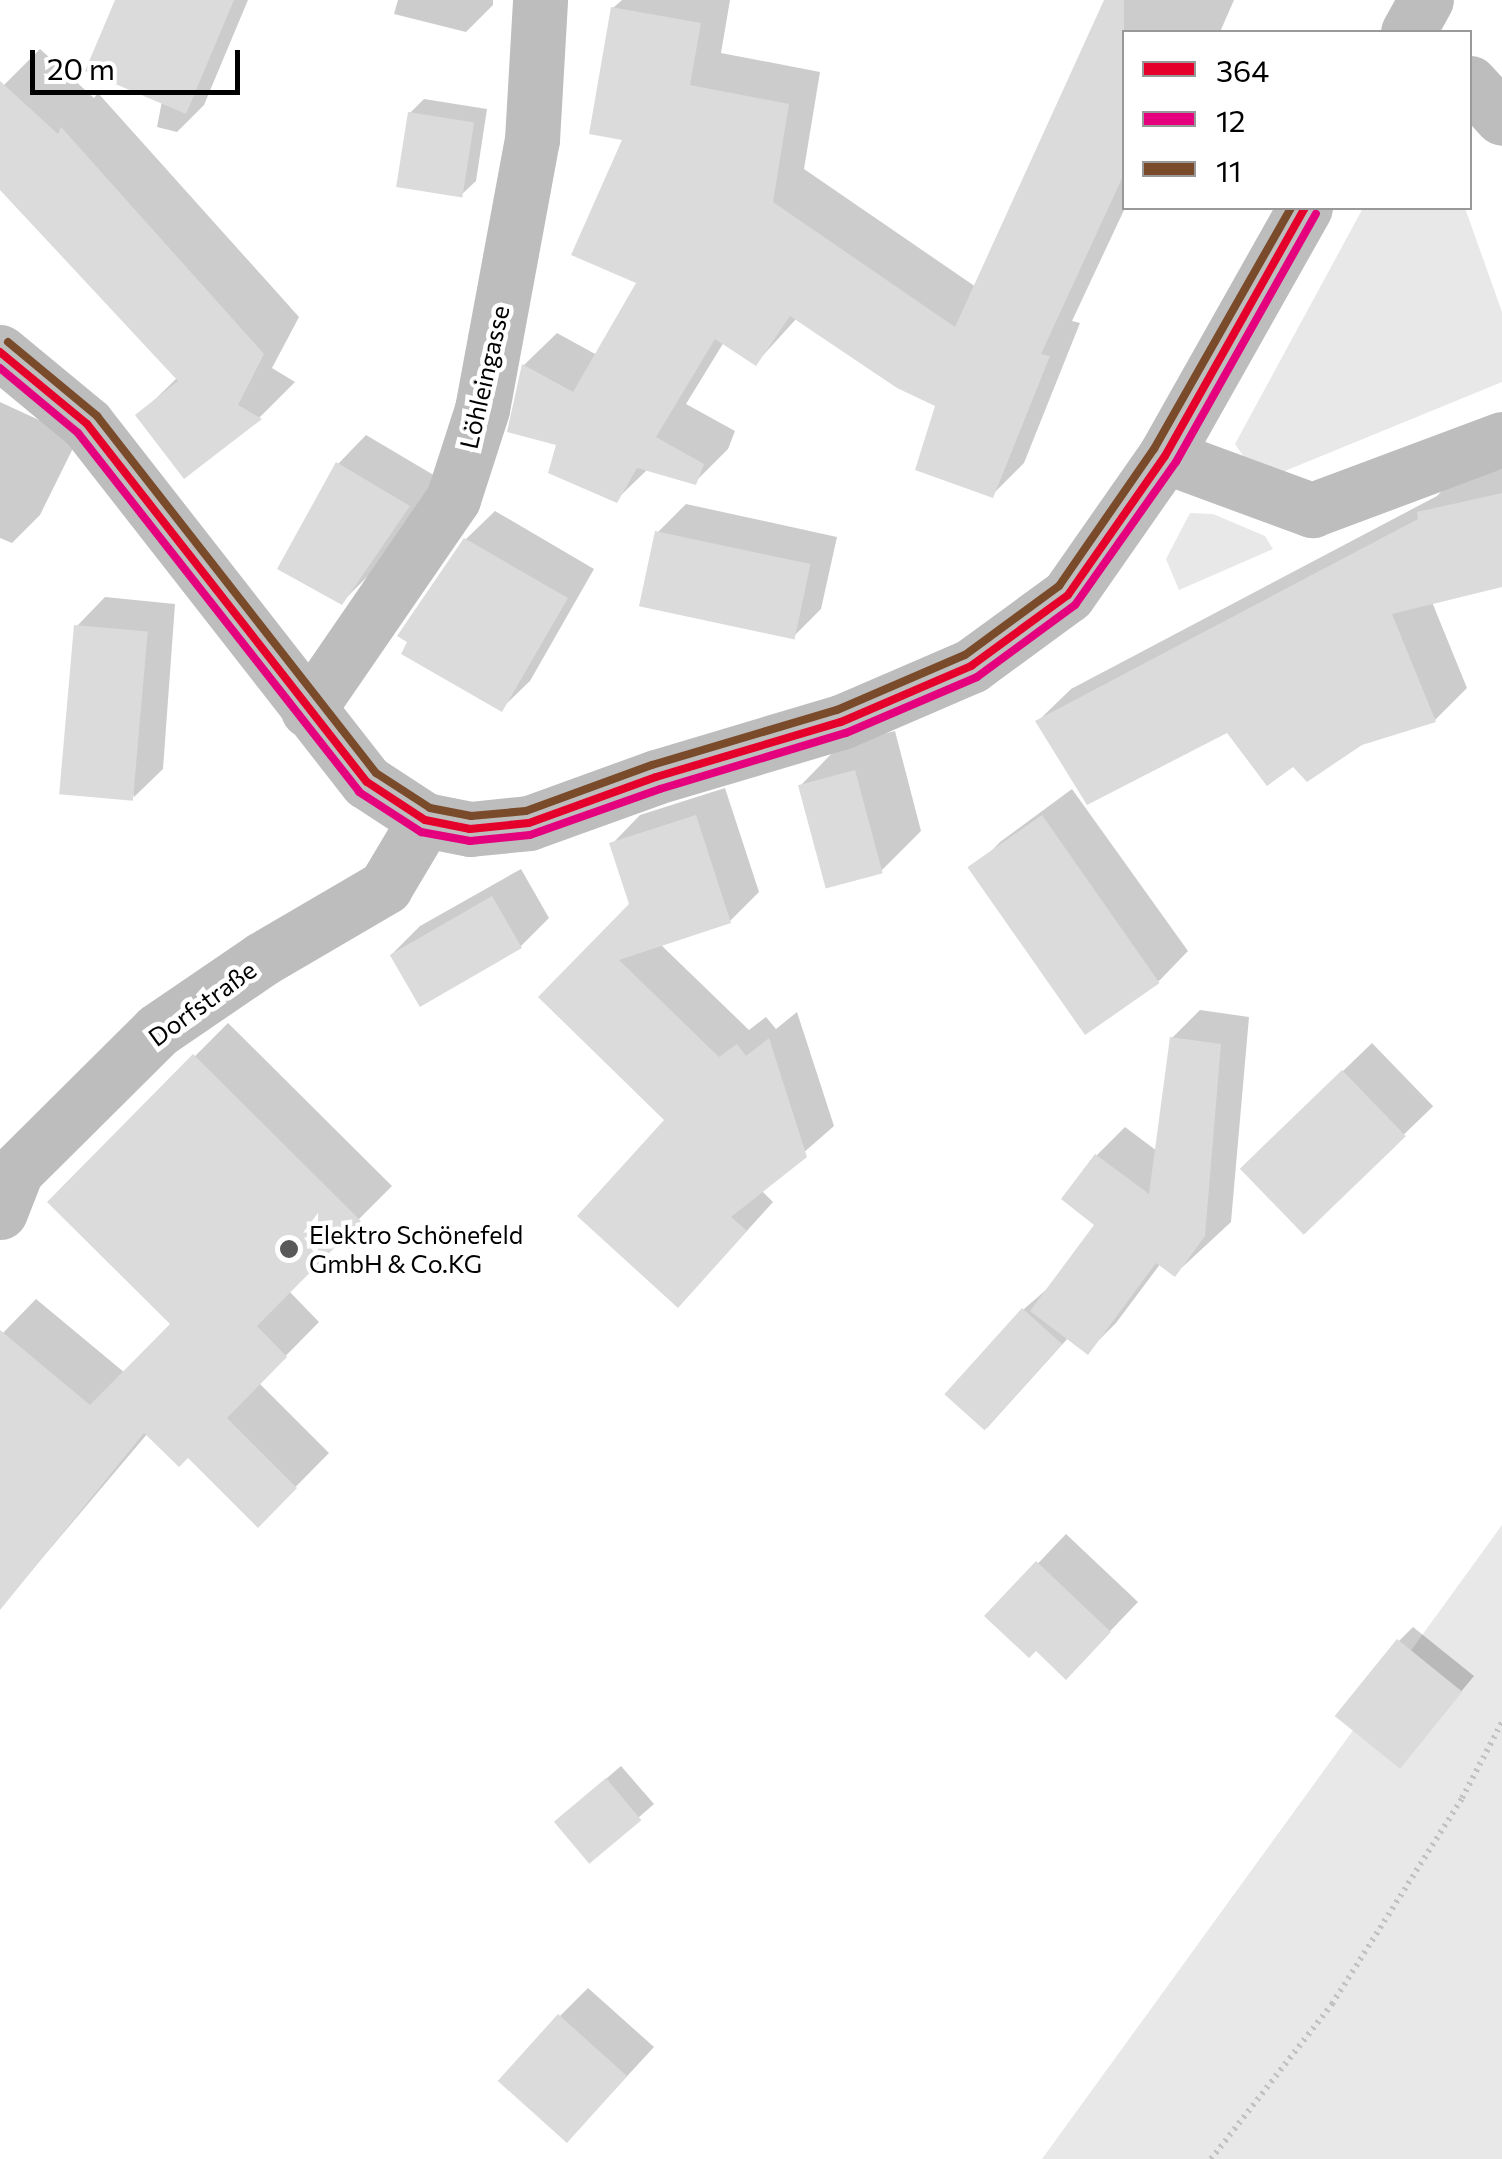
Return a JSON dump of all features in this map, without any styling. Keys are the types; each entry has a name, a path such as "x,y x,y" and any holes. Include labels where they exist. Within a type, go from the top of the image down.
{"street":[{"name":"Löhleingasse","path":"308,710 453,498 459,481 482,409 532,140 540,0"},
{"path":"1472,84 1502,118"},
{"path":"0,352 87,424 367,782 425,820 470,829 529,823 656,777 841,722 971,666 1068,595 1165,456 1305,210"},
{"path":"1165,456 1312,510 1502,439"},
{"name":"Dorfstraße","path":"0,1212 16,1171 158,1030 262,959 386,887 425,820"}],"path":[{"path":"1210,2159 1332,2004 1462,1798 1502,1722"}],"shaded area":[{"path":"1362,210 1466,210 1502,312 1502,382 1280,473 1246,460 1235,444"},
{"path":"1190,513 1213,514 1265,536 1273,549 1179,590 1166,559"},
{"path":"1502,1525 1502,2159 1042,2159"}],"building":[{"path":"115,0 234,0 186,114 85,71"},
{"path":"1104,0 1124,0 1122,178 1041,354 1050,356 993,498 915,470 935,406 897,388 790,316 756,366 715,339 656,437 704,464 696,485 637,468 617,503 548,473 556,445 507,432 522,364 573,392 636,283 571,255 622,140 589,134 611,7 701,23 690,85 789,104 773,202 955,327"},
{"path":"0,81 58,134 61,127 264,354 238,405 262,419 184,479 135,415 178,381 0,190"},
{"path":"408,112 474,122 462,198 396,187"},
{"path":"336,462 410,506 342,605 277,569"},
{"path":"1502,493 1502,587 1392,614 1436,722 1362,745 1307,782 1293,767 1267,786 1227,733 1087,805 1035,721 1418,519 1417,512"},
{"path":"655,531 811,564 795,639 639,606"},
{"path":"464,538 568,598 502,712 401,654 407,642 397,636"},
{"path":"74,625 148,631 133,801 59,794"},
{"path":"855,770 883,873 826,889 798,785"},
{"path":"696,815 731,923 619,960 719,1057 737,1044 746,1056 769,1038 807,1157 731,1217 747,1231 678,1308 577,1216 664,1120 538,997 629,904 609,843"},
{"path":"1042,815 1160,983 1085,1035 967,867"},
{"path":"492,896 522,948 420,1007 390,955"},
{"path":"1170,1037 1221,1044 1205,1236 1175,1277 1156,1263 1088,1355 1030,1311 1094,1225 1061,1199 1095,1154 1149,1194"},
{"path":"193,1054 361,1221 257,1326 287,1357 227,1418 297,1488 258,1528 188,1458 179,1467 144,1433 0,1610 0,1330 90,1405 170,1324 47,1202"},
{"path":"1342,1070 1406,1136 1304,1235 1240,1169"},
{"path":"1022,1308 1062,1344 985,1430 944,1394"},
{"path":"1036,1561 1111,1632 1066,1680 1036,1651 1029,1658 984,1616"},
{"path":"1397,1639 1462,1692 1400,1769 1335,1716"},
{"path":"606,1778 641,1820 589,1864 554,1822"},
{"path":"558,2014 627,2076 567,2143 498,2081"}],"transit line":[{"name":"11","path":"8,342 97,416 376,773 430,808 471,816 526,811 652,765 837,710 965,655 1059,586 1154,449 1290,210"},
{"name":"364","path":"0,352 87,424 367,782 425,820 470,829 529,823 656,777 841,722 971,666 1068,595 1165,456 1304,210"},
{"name":"12","path":"0,368 78,433 359,792 421,832 470,841 530,835 660,789 846,733 977,677 1075,605 1176,462 1316,214"}],"place":[{"name":"Elektro Schönefeld GmbH & Co.KG","path":"289,1249"}]}
